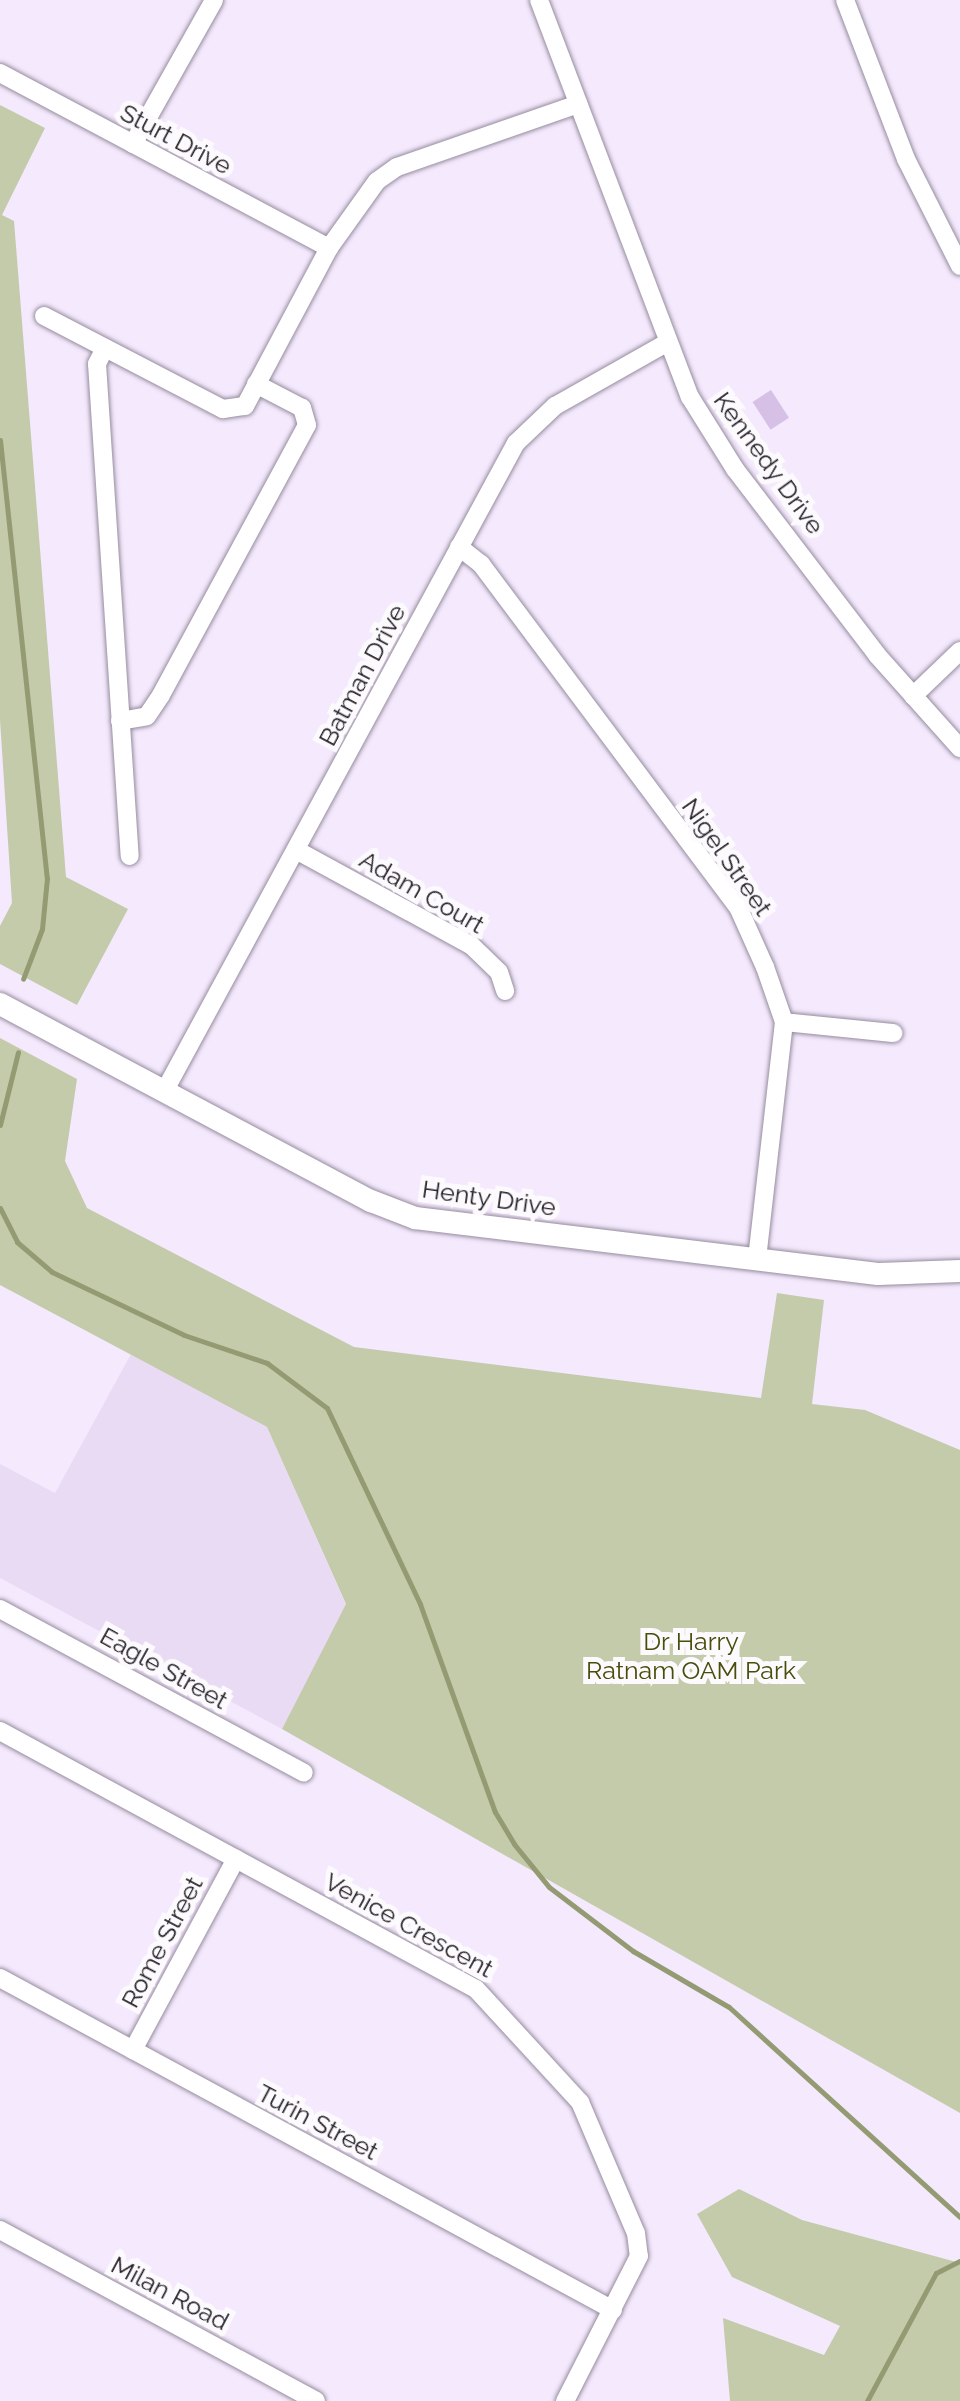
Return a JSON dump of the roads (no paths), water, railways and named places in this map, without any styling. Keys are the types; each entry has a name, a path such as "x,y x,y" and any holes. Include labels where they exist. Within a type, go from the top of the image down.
{"street":[{"path":"133,144 214,0"},
{"name":"Kennedy Drive","path":"539,0 690,397 727,457 913,696 960,748"},
{"path":"845,0 906,158 960,266"},
{"name":"Sturt Drive","path":"0,73 328,248"},
{"path":"44,316 222,409 245,406 353,207 397,168 578,104"},
{"name":"Batman Drive","path":"164,1092 298,851 458,546 526,429 668,342"},
{"path":"105,348 97,364 130,856"},
{"path":"120,721 147,716 160,696 307,425 302,408 256,384"},
{"name":"Nigel Street","path":"458,546 481,564 738,907 784,1022 756,1259"},
{"path":"913,696 960,651"},
{"name":"Adam Court","path":"298,851 472,946 498,972 505,991"},
{"name":"Henty Drive","path":"0,1004 164,1092 416,1218 878,1274 960,1271"},
{"path":"784,1022 893,1033"},
{"name":"Eagle Street","path":"0,1609 304,1773"},
{"name":"Venice Crescent","path":"0,1731 476,1989 580,2102 639,2245 636,2266 564,2401"},
{"name":"Rome Street","path":"133,2050 236,1858"},
{"name":"Turin Street","path":"0,1978 613,2310"},
{"name":"Milan Road","path":"0,2230 316,2401"}],"waterway":[{"path":"0,440 47,878 42,929 23,979"},
{"path":"0,1125 18,1052"},
{"path":"0,1208 17,1242 52,1272 184,1335 267,1363 327,1408 420,1604 495,1812 514,1844 549,1887 633,1951 729,2007 960,2217"},
{"path":"867,2401 936,2273 960,2261"}],"park label":[{"name":"Dr Harry Ratnam OAM Park","path":"691,1656"}]}
